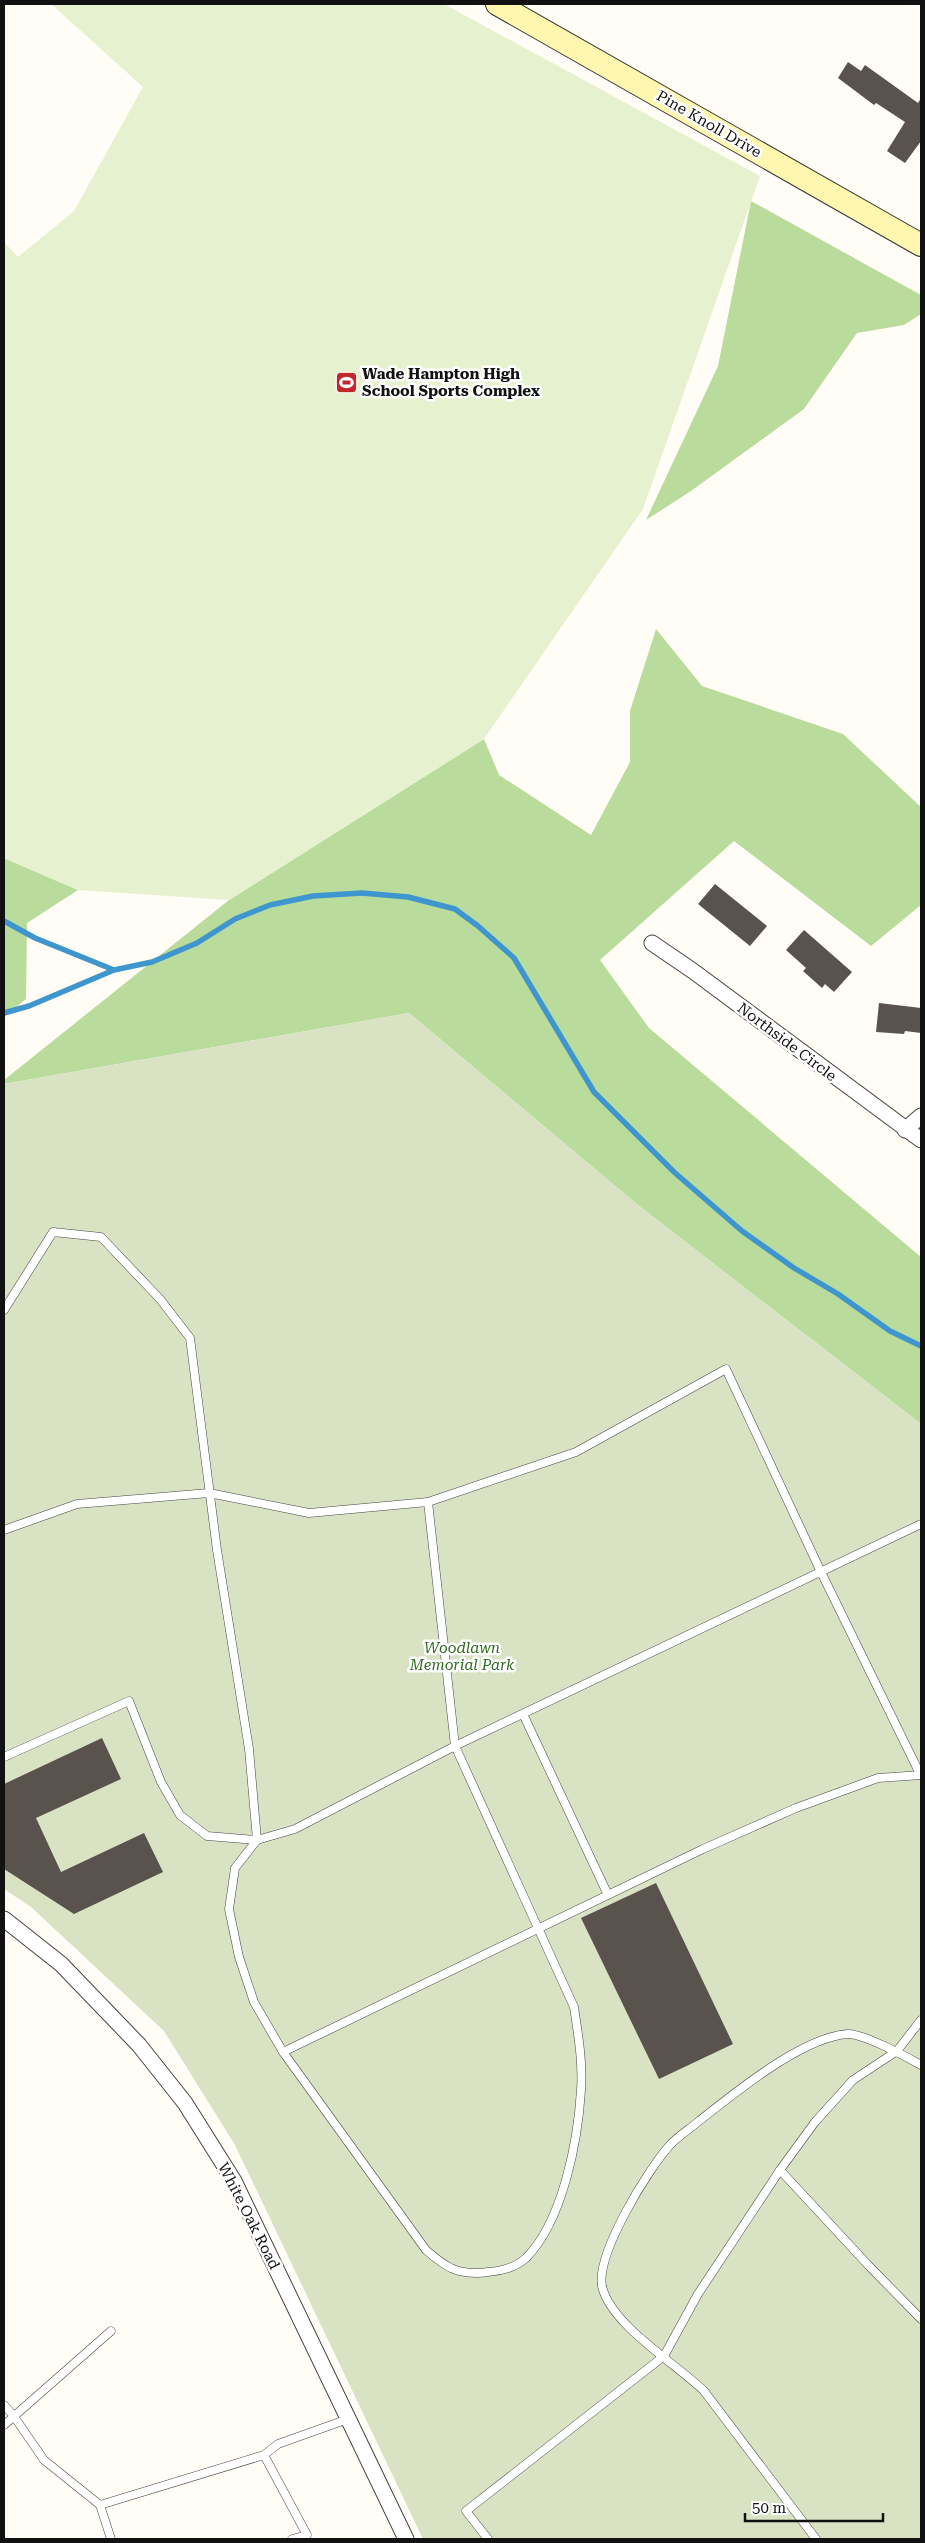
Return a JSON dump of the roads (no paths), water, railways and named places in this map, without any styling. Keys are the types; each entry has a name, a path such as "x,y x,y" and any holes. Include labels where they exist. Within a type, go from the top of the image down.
{"street":[{"name":"Pine Knoll Drive","path":"496,4 921,245"},
{"name":"Northside Circle","path":"652,943 693,971 921,1140"},
{"path":"905,1130 921,1116"},
{"name":"White Oak Road","path":"4,1919 61,1964 139,2044 185,2103 234,2181 406,2539"}],"lane":[{"path":"4,1310 53,1232 101,1237 160,1299 190,1338 210,1493 248,1749 257,1840 235,1868 229,1909 240,1956 254,2002 283,2052 426,2250 451,2268 477,2274 503,2270 526,2258 551,2222 567,2178 581,2090 580,2048 574,2007 455,1746 428,1502"},
{"path":"4,1530 77,1504 210,1493 309,1513 428,1502 576,1452 726,1370 821,1572 921,1774 878,1778 796,1808 608,1895 539,1930 283,2052"},
{"path":"4,1757 129,1701 161,1782 180,1815 207,1836 257,1840 295,1829 455,1746 921,1524"},
{"path":"523,1714 608,1895"},
{"path":"488,2539 466,2511 664,2356 698,2294 780,2170 815,2122 853,2080 897,2050 921,2020"},
{"path":"816,2539 704,2391 618,2318 608,2302 602,2285 607,2252 618,2223 670,2145 733,2094 784,2059 817,2042 850,2034 897,2050 921,2065"},
{"path":"780,2170 868,2266 921,2319"},
{"path":"4,2425 13,2414 111,2332"},
{"path":"4,2405 13,2414 44,2460 100,2505 111,2539"},
{"path":"100,2505 264,2455 278,2444 348,2419"},
{"path":"264,2455 307,2535 292,2539"}],"waterway":[{"path":"4,1013 29,1006 114,970 152,962 197,943 235,919 270,905 313,896 362,893 408,897 455,909 478,926 514,958 594,1092 674,1172 742,1231 794,1268 838,1294 890,1331 921,1346"},
{"path":"4,921 35,938 114,970"}],"place":[{"name":"Wade Hampton High School Sports Complex","path":"346,383"}],"park label":[{"name":"Woodlawn Memorial Park","path":"462,1656"}]}
